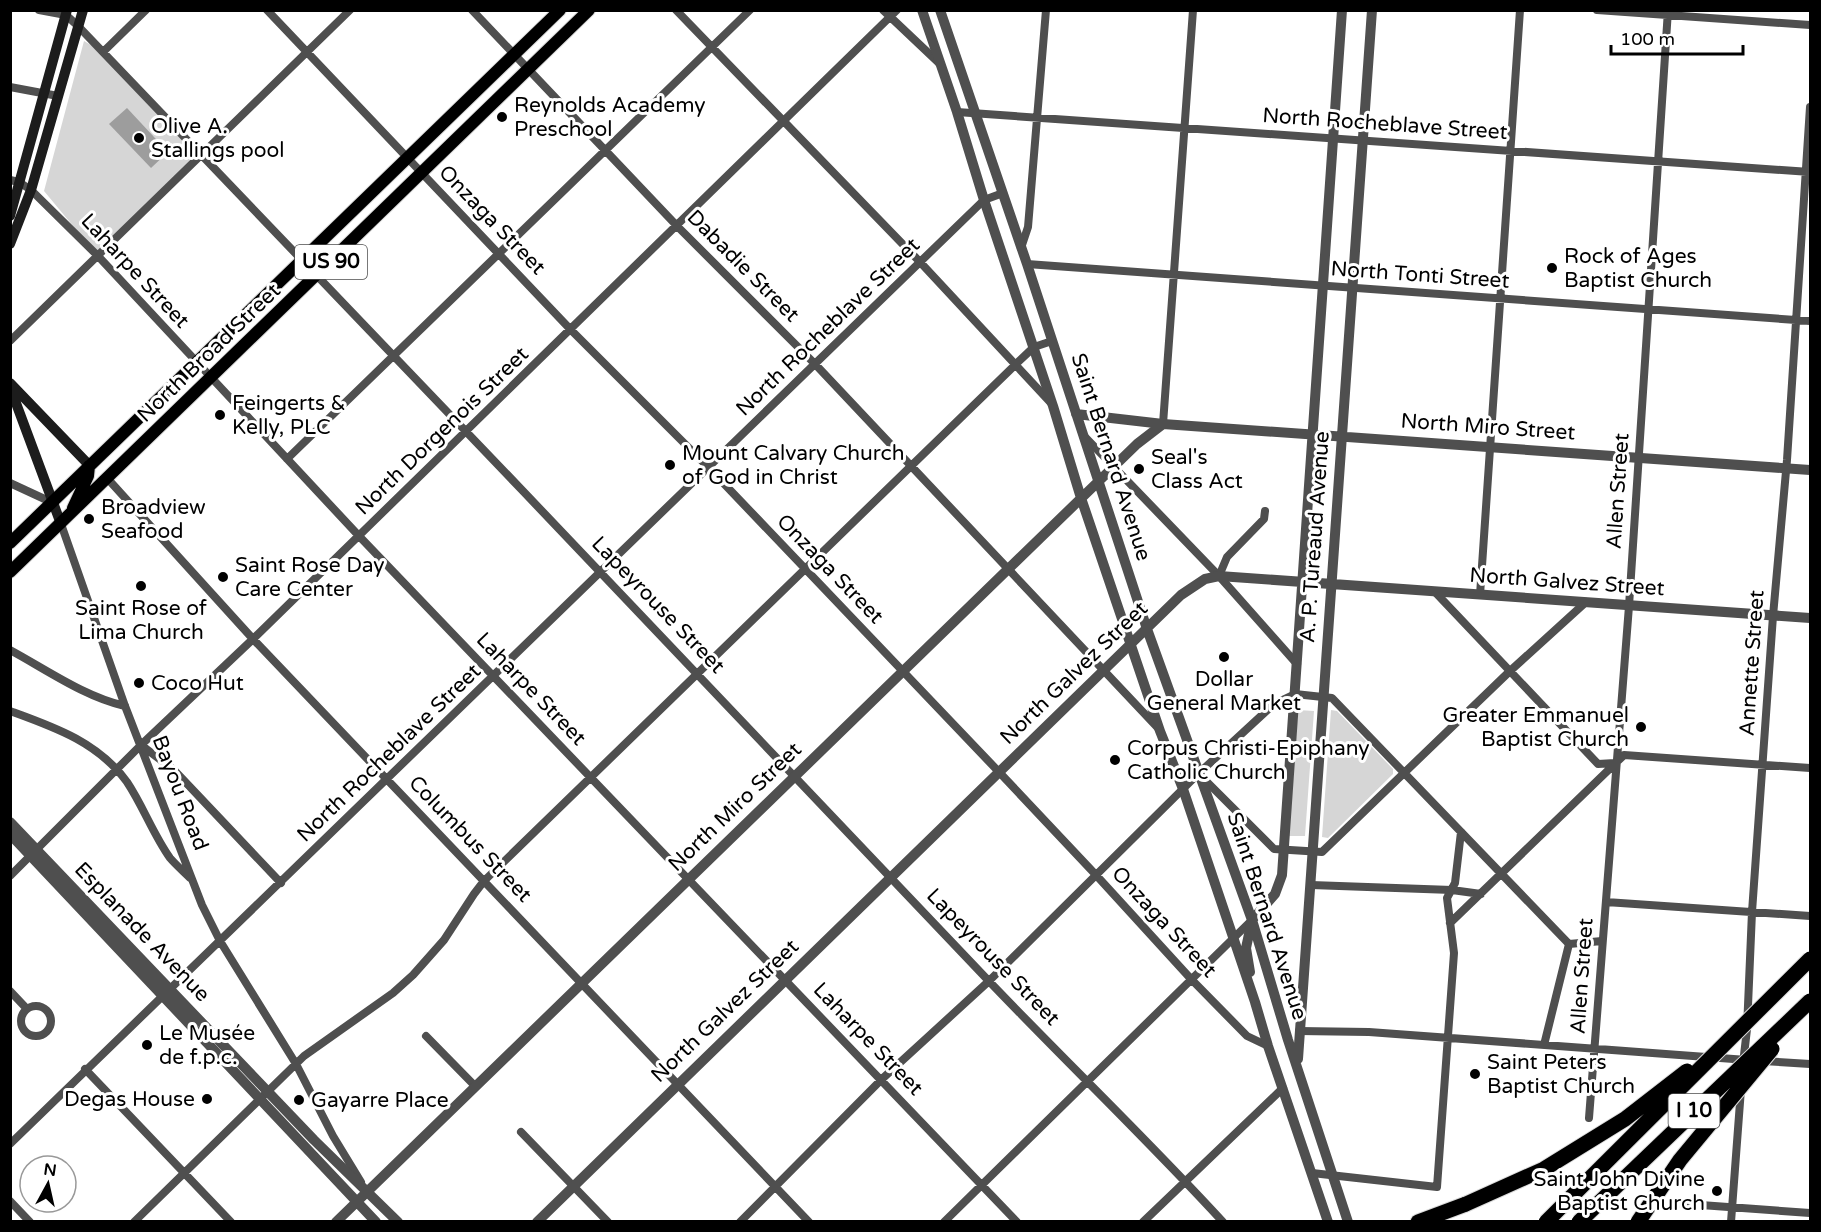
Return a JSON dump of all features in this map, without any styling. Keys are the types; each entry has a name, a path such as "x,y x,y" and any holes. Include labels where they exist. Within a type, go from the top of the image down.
{"highway":[{"name":"I 10","path":"1546,1221 1810,959"},
{"name":"I 10","path":"1579,1221 1810,1002"},
{"path":"1638,1221 1693,1143 1810,1002"},
{"path":"1418,1221 1466,1204 1544,1169 1624,1119 1736,1031"}],"main road":[{"path":"10,244 31,190 83,10"},
{"name":"North Broad Street","path":"10,543 560,10"},
{"name":"North Broad Street","path":"10,572 589,10"},
{"path":"10,216 15,182 45,94 66,13"},
{"path":"10,385 89,465 87,476 72,512"},
{"name":"Bayou Road","path":"10,385 51,502 61,524"}],"street":[{"path":"39,10 66,13"},
{"path":"103,52 146,10"},
{"name":"Onzaga Street","path":"267,10 422,174 709,468 999,772 1191,979 1247,1036 1268,1046"},
{"path":"10,341 350,10"},
{"name":"Dabadie Street","path":"472,10 678,226 815,364 1160,731"},
{"path":"676,10 920,262 1053,406"},
{"path":"287,459 750,10"},
{"path":"883,10 940,64"},
{"name":"North Dorgenois Street","path":"10,876 141,745 254,639 572,330 897,10"},
{"name":"Saint Bernard Avenue","path":"921,10 957,112 1081,498 1256,1002 1268,1046 1328,1221"},
{"name":"Saint Bernard Avenue","path":"940,10 1027,264 1147,629 1252,920 1288,1040 1348,1221"},
{"path":"1021,248 1028,227 1046,10"},
{"path":"1163,424 1192,10"},
{"name":"A. P. Tureaud Avenue","path":"1252,920 1275,894 1282,875 1342,10"},
{"name":"A. P. Tureaud Avenue","path":"1297,1065 1371,10"},
{"path":"1480,595 1520,10"},
{"path":"1597,10 1668,13 1810,25"},
{"name":"Lapeyrouse Street","path":"66,13 466,433 699,673 989,981 1223,1221"},
{"name":"Allen Street","path":"1589,1118 1629,606 1668,13"},
{"path":"10,87 58,96"},
{"name":"Annette Street","path":"1731,1221 1773,616 1808,172 1810,107"},
{"name":"North Rocheblave Street","path":"957,112 1808,172"},
{"name":"Laharpe Street","path":"15,182 31,190 98,256 359,536 1017,1221"},
{"name":"North Rocheblave Street","path":"10,1144 984,200 1003,193"},
{"name":"North Tonti Street","path":"1027,264 1810,321"},
{"path":"134,1221 304,1056 393,993 413,975 444,940 484,881 1016,364 1034,347 1052,341"},
{"name":"North Miro Street","path":"1076,414 1163,424 1810,470"},
{"name":"North Miro Street","path":"336,1221 366,1189 581,984 1008,568 1137,444 1163,424"},
{"path":"1083,435 1218,576 1297,664"},
{"name":"Columbus Street","path":"107,478 387,780 809,1221"},
{"path":"10,483 51,502"},
{"path":"1218,576 1227,557 1264,519 1265,511"},
{"name":"Bayou Road","path":"61,524 125,706 192,880 220,941 296,1064 333,1136 366,1189"},
{"name":"North Galvez Street","path":"537,1221 1104,670 1191,587 1205,579 1218,576 1810,618"},
{"path":"1435,592 1598,764 1615,763"},
{"path":"1198,774 1274,849 1322,852 1510,671 1586,602"},
{"path":"10,650 91,694 125,706"},
{"path":"740,1221 882,1079 989,981 1198,774 1274,704 1295,694 1332,698 1569,944"},
{"path":"10,711 69,733 87,744 117,769 171,859 192,880"},
{"path":"141,745 174,770 281,883"},
{"path":"1450,923 1624,755 1810,768"},
{"name":"Esplanade Avenue","path":"10,822 34,853 264,1095 376,1221"},
{"path":"1312,1173 1437,1186 1454,953 1447,898 1455,883 1461,831"},
{"name":"Esplanade Avenue","path":"10,834 34,853"},
{"path":"1311,885 1452,890 1481,894"},
{"path":"1605,902 1810,916"},
{"path":"944,1221 1252,920"},
{"path":"1252,920 1246,948 1256,1002"},
{"path":"1569,944 1602,941"},
{"path":"1544,1045 1569,944"},
{"path":"10,991 27,1009"},
{"path":"1299,1031 1369,1032 1810,1064"},
{"path":"426,1036 475,1086"},
{"path":"1268,1046 1288,1040"},
{"path":"85,1069 231,1221"},
{"path":"1143,1221 1283,1088"},
{"name":"Esplanade Avenue","path":"264,1095 398,1221"},
{"path":"521,1132 608,1221"},
{"path":"10,1201 30,1221"},
{"path":"1674,1203 1810,1213"}],"shaded area":[{"path":"84,41 103,52 201,153 98,256 44,191"},
{"name":"Olive A. Stallings pool","path":"127,108 168,152 151,168 109,124"},
{"path":"1298,710 1314,711 1305,836 1289,836"},
{"path":"1331,710 1337,711 1393,769 1393,774 1328,838 1322,837"}],"place":[{"name":"Reynolds Academy Preschool","path":"502,117"},
{"name":"Olive A. Stallings pool","path":"139,138"},
{"name":"Rock of Ages Baptist Church","path":"1552,268"},
{"name":"Feingerts & Kelly, PLC","path":"220,415"},
{"name":"Mount Calvary Church of God in Christ","path":"670,465"},
{"name":"Seal's Class Act","path":"1139,469"},
{"name":"Broadview Seafood","path":"89,519"},
{"name":"Saint Rose Day Care Center","path":"223,577"},
{"name":"Saint Rose of Lima Church","path":"141,586"},
{"name":"Dollar General Market","path":"1224,657"},
{"name":"Coco Hut","path":"139,683"},
{"name":"Greater Emmanuel Baptist Church","path":"1641,727"},
{"name":"Corpus Christi-Epiphany Catholic Church","path":"1115,760"},
{"name":"Le Musée de f.p.c.","path":"147,1045"},
{"name":"Saint Peters Baptist Church","path":"1475,1074"},
{"name":"Degas House","path":"207,1099"},
{"name":"Gayarre Place","path":"299,1100"},
{"name":"Saint John Divine Baptist Church","path":"1717,1191"}]}
